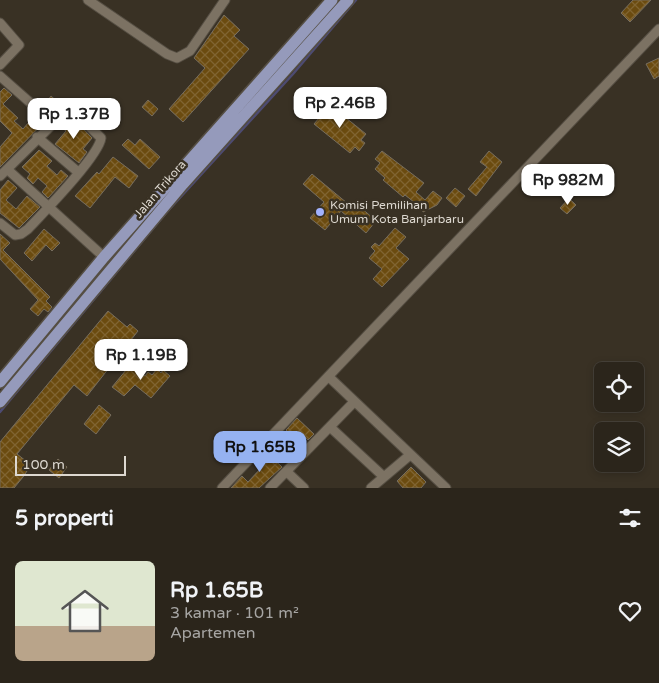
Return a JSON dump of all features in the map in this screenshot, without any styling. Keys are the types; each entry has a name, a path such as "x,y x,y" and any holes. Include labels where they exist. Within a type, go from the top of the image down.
{"main road":[{"name":"Jalan Trikora","path":"0,402 321,21 332,0"},
{"name":"Jalan Trikora","path":"0,382 104,257 321,21 348,0"}],"street":[{"path":"88,0 167,54 177,58 190,51 225,0"},
{"path":"0,23 19,44 0,65"},
{"path":"222,488 329,377 471,224 659,29"},
{"path":"0,76 34,106"},
{"path":"0,223 18,235 28,229 49,207 100,145 102,138 70,107 37,136 3,173 49,207 104,257"},
{"path":"37,136 78,172"},
{"path":"329,377 446,488"},
{"path":"270,488 354,402"},
{"path":"330,427 384,476"},
{"path":"371,488 410,455"},
{"path":"287,472 304,488"}],"building":[{"path":"633,0 651,0 630,22 621,13"},
{"path":"224,15 240,30 234,36 249,49 183,122 169,109 205,68 194,58"},
{"path":"659,58 659,76 654,79 646,64"},
{"path":"4,88 12,95 3,104 18,118 14,121 23,129 29,122 31,123 51,96 61,105 0,167 0,147 12,133 0,121 0,92"},
{"path":"148,100 158,109 152,116 142,107"},
{"path":"330,105 366,134 361,140 365,143 359,151 355,147 350,153 314,124 319,118 316,116 322,108 325,111"},
{"path":"71,116 92,138 83,149 87,152 79,163 55,144 66,131 61,127"},
{"path":"128,139 135,145 140,139 160,157 149,169 122,145"},
{"path":"39,150 52,161 47,166 57,175 61,170 68,176 48,198 42,192 47,186 38,178 33,184 27,178 30,174 22,167"},
{"path":"382,151 424,183 416,192 425,200 433,191 442,198 437,205 423,212 417,201 415,203 405,195 403,197 383,180 385,178 375,169 380,163 375,159"},
{"path":"489,151 502,162 476,196 468,189 487,167 480,162"},
{"path":"113,157 138,176 129,188 115,177 90,208 75,196 97,172 99,174"},
{"path":"312,174 353,208 357,204 376,221 366,233 341,211 325,230 310,218 324,202 303,184"},
{"path":"8,180 17,188 6,200 16,209 27,196 40,207 19,228 0,213 0,190"},
{"path":"455,188 465,196 456,207 446,198"},
{"path":"569,198 576,205 567,214 560,208"},
{"path":"395,228 406,237 396,248 409,259 382,287 373,279 382,269 369,258 375,251 371,247 375,243 379,246"},
{"path":"44,229 60,243 52,251 46,245 32,261 24,253"},
{"path":"0,234 10,243 3,250 50,297 46,301 52,307 48,312 44,309 38,316 30,309 38,300 0,259"},
{"path":"108,311 127,327 130,324 138,331 87,396 74,385 17,454 31,465 23,477 14,488 0,488 0,442"},
{"path":"131,364 145,376 148,372 152,375 157,369 161,373 163,370 170,376 151,398 135,385 124,396 112,387"},
{"path":"99,405 111,415 96,434 84,424"},
{"path":"297,418 314,434 308,440 305,437 299,443 286,430"},
{"path":"266,452 282,467 259,488 231,488 242,476 248,482 261,468 256,463"},
{"path":"58,459 67,467 59,478 49,470"},
{"path":"411,467 426,482 421,488 403,488 397,481"}],"waterway":[{"path":"0,412 166,213 293,74 356,0"}],"place":[{"name":"Komisi Pemilihan Umum Kota Banjarbaru","path":"320,212"}]}
